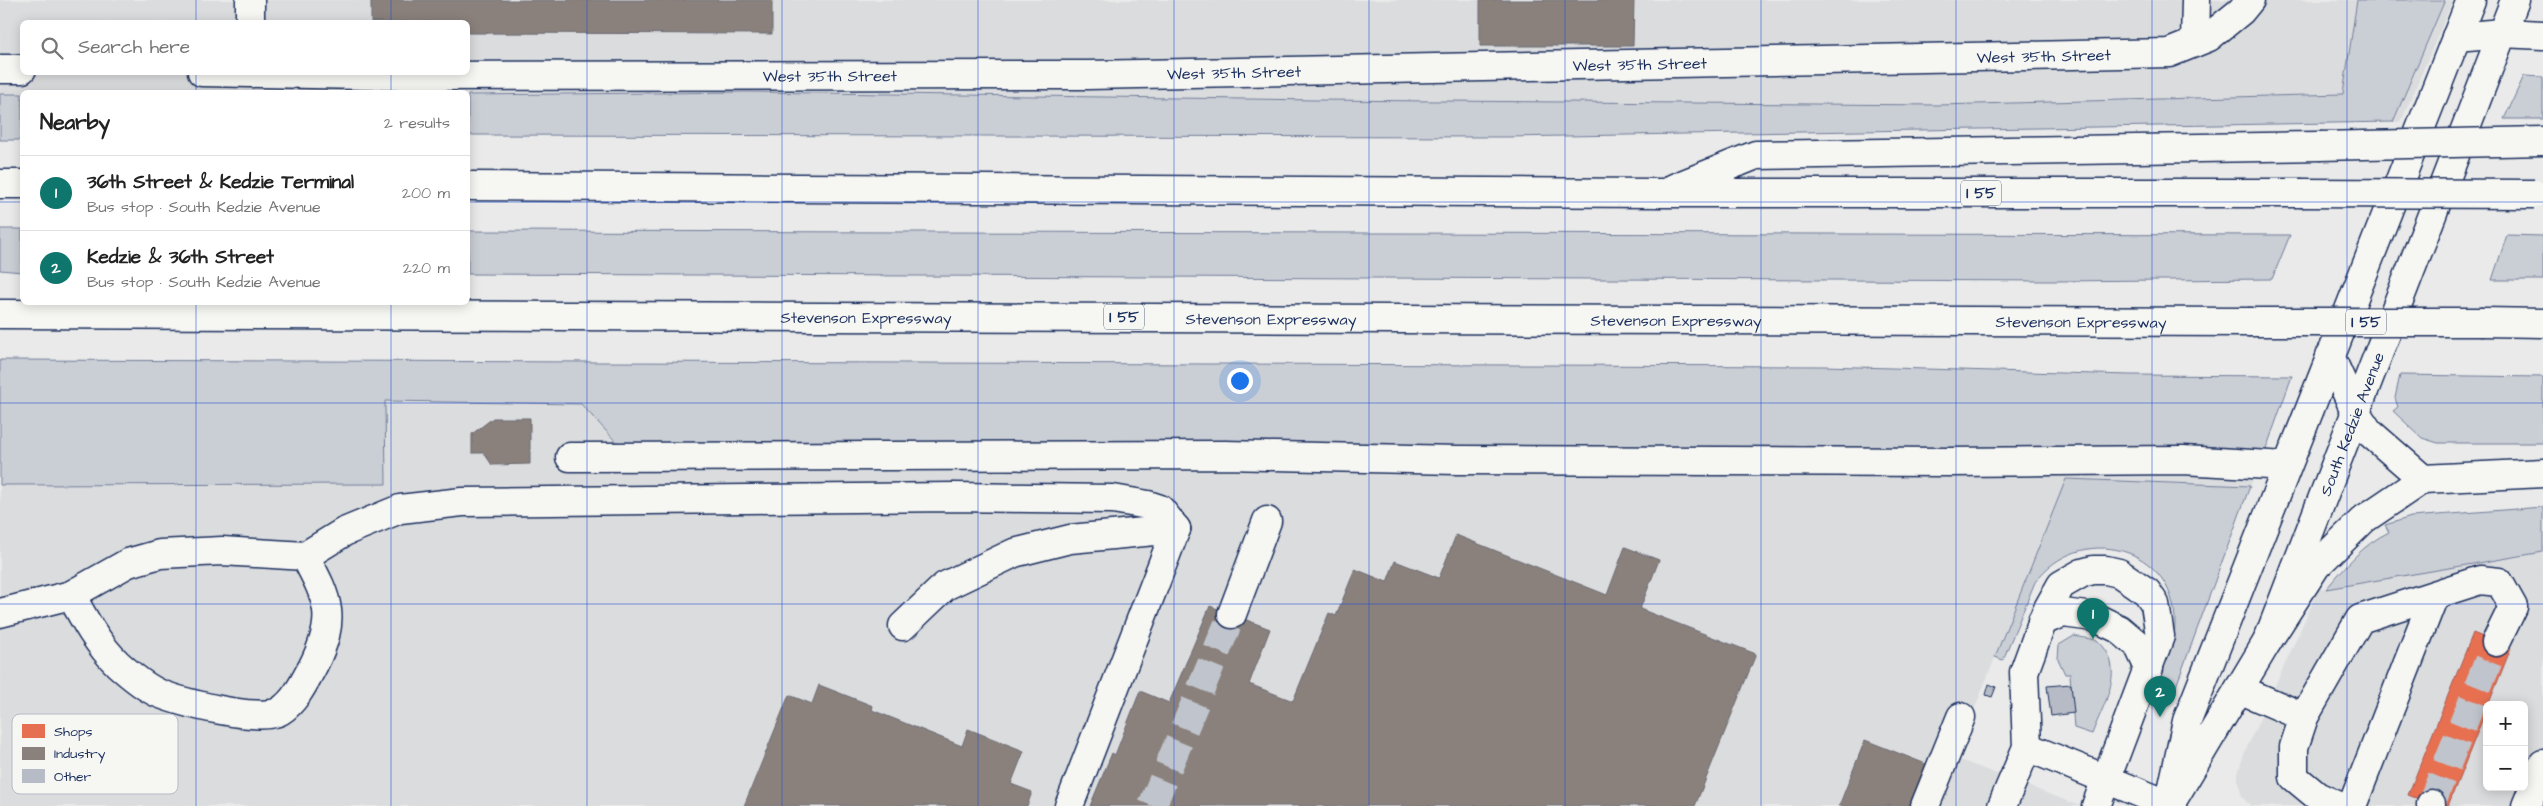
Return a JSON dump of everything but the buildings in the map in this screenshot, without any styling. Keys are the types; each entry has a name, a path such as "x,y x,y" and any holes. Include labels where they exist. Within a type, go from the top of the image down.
{"main road":[{"path":"250,0 250,20"},
{"path":"2195,42 2196,0"},
{"name":"West 35th Street","path":"358,75 1088,75 2169,53 2209,37 2241,11 2250,0"},
{"path":"2026,747 2170,806 2187,721 2470,0"},
{"name":"South Kedzie Avenue","path":"2170,806 2267,642 2515,0"},
{"path":"2456,37 2502,33 2543,35"},
{"path":"0,69 20,69"},
{"path":"1661,193 1756,155 2543,141"},
{"path":"0,184 20,184"},
{"name":"I 55","path":"470,186 1661,193 2539,194"},
{"name":"Stevenson Expressway","path":"0,314 2483,322 2535,325"},
{"path":"2330,356 2355,411 2369,432 2423,479"},
{"path":"570,457 1226,455 1456,460 1950,462 2183,460 2287,466"},
{"path":"2267,642 2316,566 2364,519 2423,479 2543,473"},
{"path":"0,613 71,595 128,563 160,554 222,551 305,556 356,526 400,509 462,502 944,497 1113,499 1148,504 1160,509 1176,529"},
{"path":"1232,614 1267,520"},
{"path":"903,626 945,586 1014,552 1070,539 1176,529"},
{"path":"1069,806 1176,529"},
{"path":"71,595 90,631 118,664 156,692 210,708 259,716 279,712 303,686 318,656 329,625 326,601 305,556"},
{"path":"2002,806 2026,747 2024,672 2042,621 2061,585 2072,578 2093,570 2119,573 2147,592 2155,604 2160,636 2096,806"},
{"path":"2339,806 2317,796 2294,777 2294,747 2304,717 2360,619 2480,580 2499,582 2513,607 2496,642"},
{"path":"2352,806 2434,596"},
{"path":"2042,621 2063,614 2094,617 2119,629 2138,645 2149,668"},
{"path":"2239,689 2304,717"},
{"path":"1925,806 1961,717"},
{"path":"2526,806 2543,764"}],"shaded area":[{"path":"0,0 2357,0 2343,94 1939,105 1317,100 747,92 470,95 470,90 20,90 20,94 0,94"},
{"path":"2357,0 2445,0 2393,122 1507,137 470,135 470,95 747,92 1317,100 1939,105 2343,94"},
{"path":"2445,0 2453,0 2401,122 2393,122"},
{"path":"2524,76 2543,77 2543,119 2504,119"},
{"path":"0,94 20,94 20,140 0,140"},
{"path":"0,229 20,229 20,272 0,270"},
{"path":"470,231 2290,235 2272,279 2055,281 470,274"},
{"path":"2507,235 2543,236 2543,280 2492,280"},
{"path":"0,360 1824,366 2129,375 2292,376 2265,452 620,446 581,404 385,401 386,484 0,485"},
{"path":"2400,375 2543,377 2543,443 2438,443 2422,438 2393,411 2398,407 2395,398"},
{"path":"385,401 581,404 620,446 2265,452 2250,486 2066,479 1955,758 2080,806 0,806 0,485 385,484"},
{"path":"2066,479 2250,486 2175,689 2157,681 2167,660 2175,631 2171,596 2159,575 2142,560 2122,551 2099,548 2075,552 2054,563 2035,582 2003,660 1995,657"},
{"path":"2543,507 2543,552 2326,589 2362,550 2389,532 2385,525 2411,517"},
{"path":"2543,552 2543,806 2251,806 2242,797 2237,776 2244,754 2319,589"},
{"path":"2074,636 2097,640 2106,651 2111,662 2111,686 2092,734 2074,728 2070,674 2065,674 2058,659 2059,645"}],"tunnel":[{"path":"1152,806 1232,614"},
{"path":"2431,804 2496,642"}],"place":[{"name":"36th Street & Kedzie Terminal","path":"2093,639"},
{"name":"Kedzie & 36th Street","path":"2160,717"}]}
